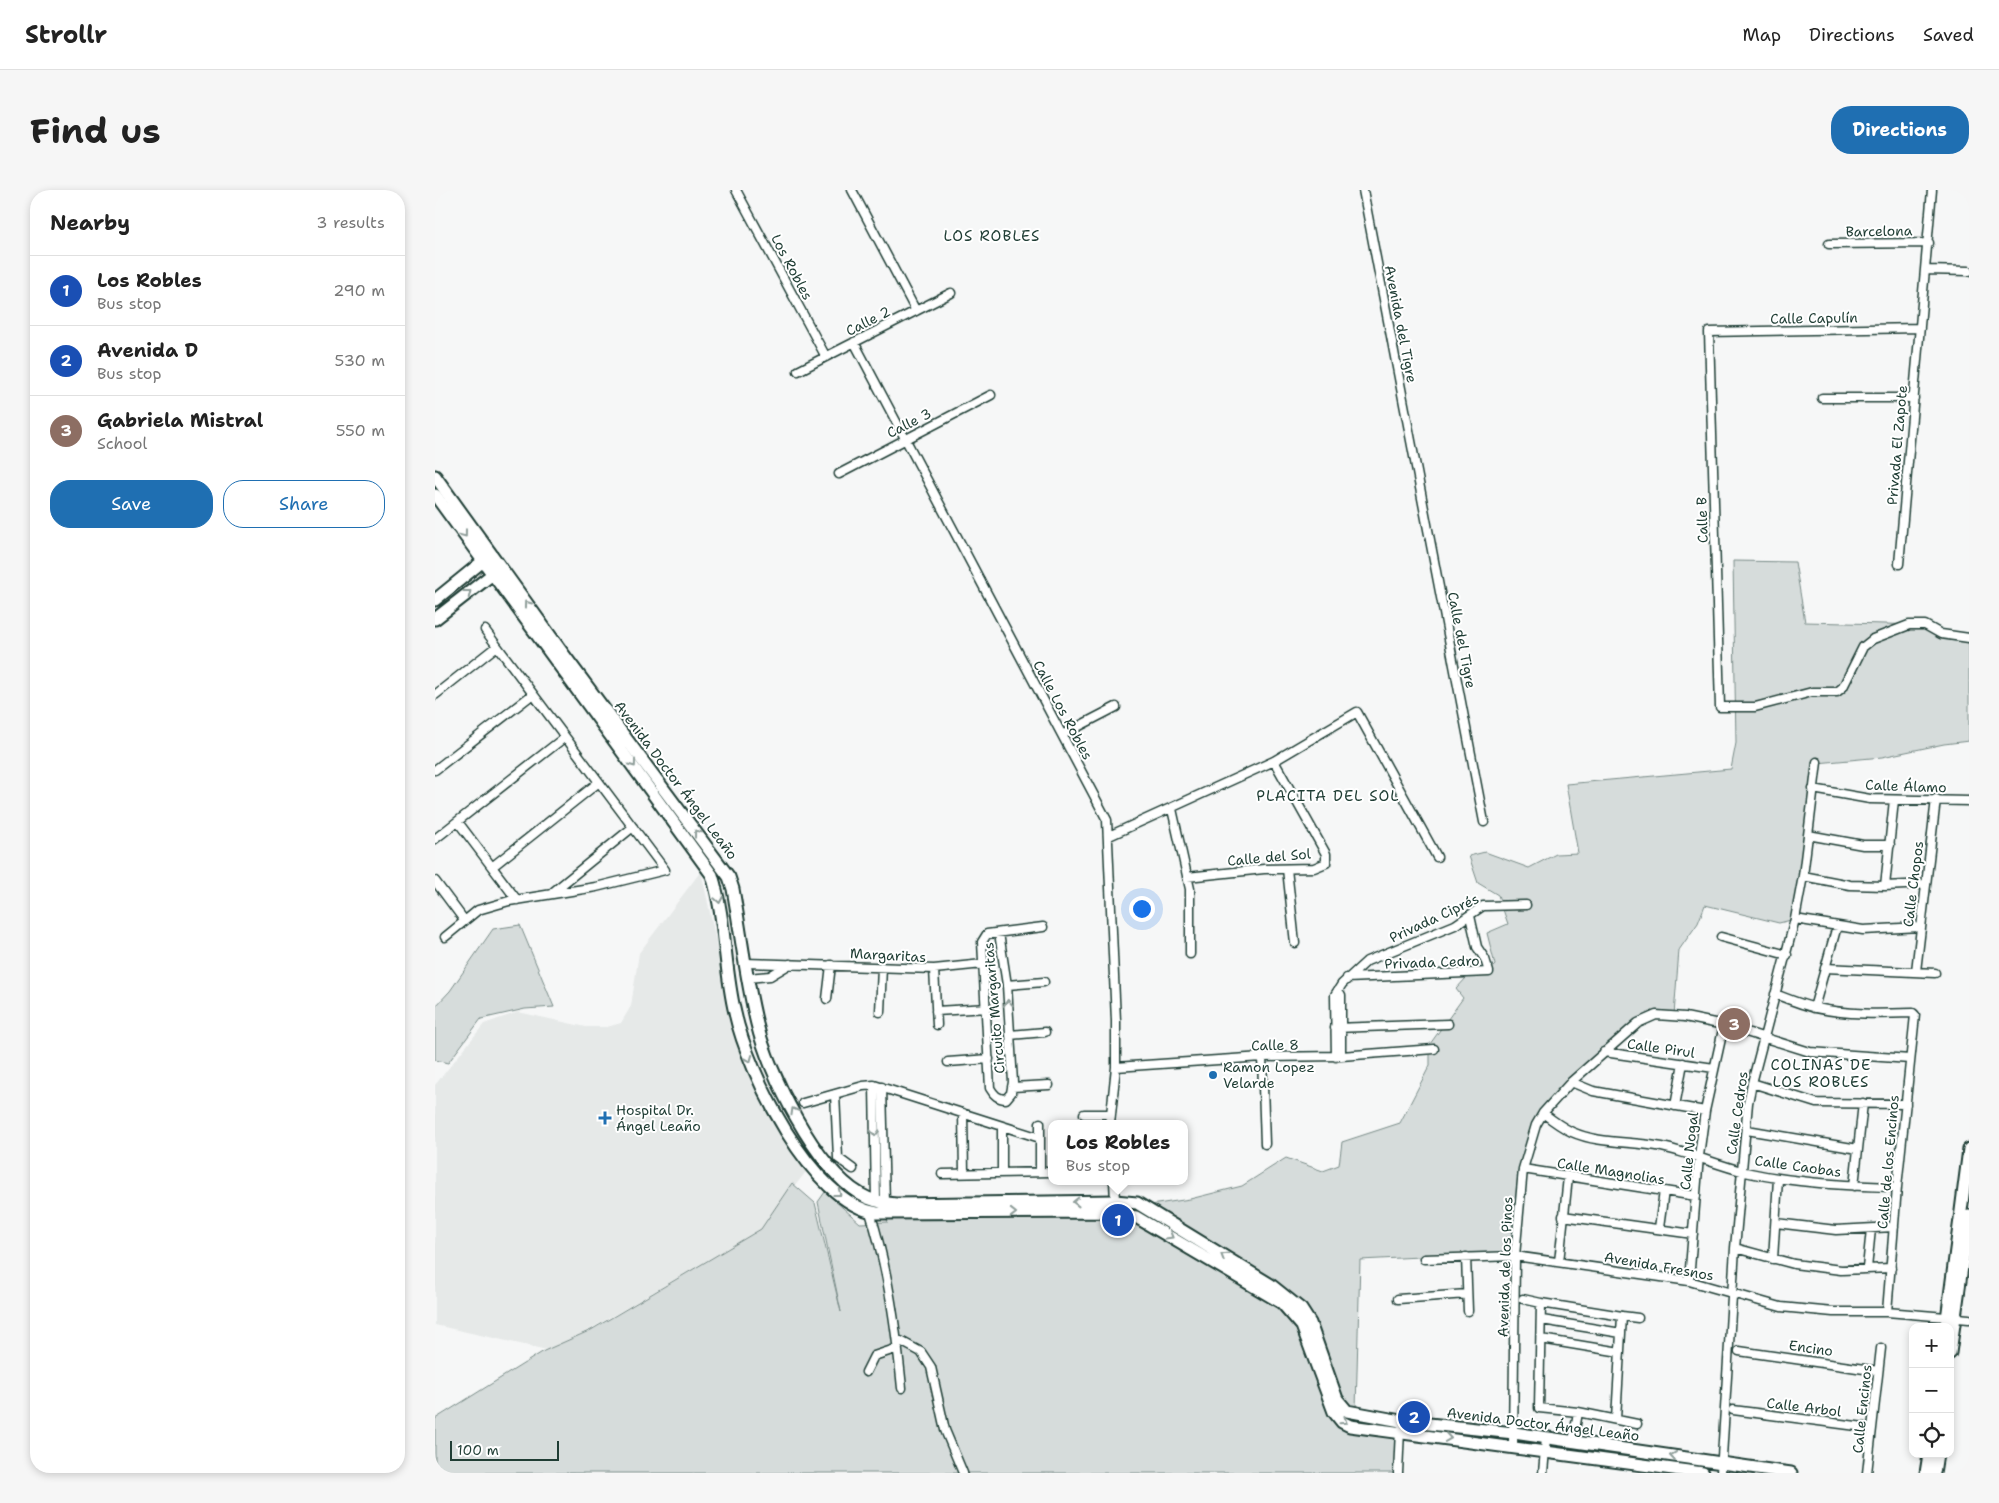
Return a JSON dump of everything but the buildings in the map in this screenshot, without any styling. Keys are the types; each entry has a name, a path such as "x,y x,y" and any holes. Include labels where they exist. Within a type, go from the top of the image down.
{"street":[{"name":"Los Robles","path":"736,190 826,357"},
{"path":"852,190 916,310"},
{"name":"Avenida del Tigre","path":"1363,190 1415,463"},
{"name":"Privada El Zapote","path":"1899,564 1933,190"},
{"name":"Barcelona","path":"1829,244 1929,243"},
{"path":"1925,270 1969,271"},
{"name":"Calle 2","path":"798,371 951,292"},
{"name":"Calle Capulín","path":"1709,332 1920,328"},
{"name":"Calle B","path":"1709,332 1721,707 1755,706 1812,692 1837,692 1843,687 1863,647 1873,639 1909,625 1925,626 1941,634 1969,638"},
{"name":"Calle Los Robles","path":"854,342 1107,820 1116,1067 1110,1120"},
{"name":"Calle 3","path":"839,474 991,395"},
{"path":"1822,398 1914,398"},
{"name":"Calle del Tigre","path":"1415,463 1485,822"},
{"name":"Avenida Doctor Ángel Leaño","path":"436,480 488,558 729,877 733,889 747,978 757,1026 770,1063 791,1108 817,1149 837,1174 854,1190 881,1202 1115,1201 1141,1205 1288,1296 1301,1309 1310,1323 1340,1405 1347,1411 1401,1426 1513,1447 1703,1473"},
{"name":"Avenida Doctor Ángel Leaño","path":"435,495 488,558"},
{"path":"435,600 488,558"},
{"path":"435,619 497,570"},
{"name":"Avenida Doctor Ángel Leaño","path":"497,570 712,875 719,896 734,1011 750,1063 768,1101 804,1158 838,1193 870,1212 1106,1212 1136,1217 1267,1292 1287,1308 1302,1326 1334,1412 1342,1422 1365,1428 1401,1426 1514,1434 1573,1442 1721,1468 1791,1473"},
{"path":"445,937 478,910 517,900 596,886 665,870 485,630"},
{"path":"435,695 497,646"},
{"path":"435,770 533,694"},
{"path":"1062,735 1116,707"},
{"path":"1109,836 1274,760 1357,712 1437,857"},
{"path":"435,840 565,737"},
{"name":"Calle del Sol","path":"1187,877 1314,868 1326,863 1326,854 1274,760"},
{"name":"Calle Cedros","path":"1721,1468 1735,1248 1752,1083 1795,919 1803,876 1817,762"},
{"path":"492,867 599,782"},
{"name":"Calle Álamo","path":"1813,789 1859,798 1969,801"},
{"name":"Calle Chopos","path":"1916,971 1936,799"},
{"path":"1885,886 1894,800"},
{"path":"1171,809 1190,889 1190,954"},
{"path":"458,822 517,900"},
{"path":"552,894 633,827"},
{"path":"1808,836 1863,846 1890,845"},
{"path":"1287,869 1295,943"},
{"path":"1803,876 1850,885 1926,884"},
{"path":"435,881 464,920"},
{"name":"Privada Ciprés","path":"1339,1056 1335,995 1347,978 1367,961 1415,942 1470,916 1483,906 1526,905"},
{"name":"Privada Cedro","path":"1347,978 1489,972 1485,960 1477,947 1470,916"},
{"path":"1795,919 1863,930 1920,927"},
{"path":"1775,994 1814,1008 1837,926"},
{"name":"Circuito Margaritas","path":"999,933 1007,984 1010,1035 1012,1087 1011,1093 1006,1099 1000,1099 990,1088 982,942 987,934 999,933 1009,929 1043,927"},
{"path":"1721,937 1787,955"},
{"name":"Margaritas","path":"745,963 934,969 983,964"},
{"path":"747,978 770,976 790,964"},
{"path":"827,999 831,965"},
{"path":"880,1012 882,967"},
{"path":"1825,968 1935,973"},
{"path":"934,969 937,1025"},
{"path":"1007,984 1045,982"},
{"path":"936,1011 987,1008"},
{"name":"Calle de los Encinos","path":"1814,1008 1852,1014 1914,1014 1887,1312"},
{"name":"Avenida de los Pinos","path":"1513,1447 1515,1256 1523,1169 1529,1141 1543,1113 1571,1082 1639,1023 1651,1016 1674,1015 1724,1025 1764,1039 1817,1053 1910,1059"},
{"path":"1338,1028 1448,1024"},
{"name":"Calle Nogal","path":"1689,1281 1699,1156 1705,1111 1724,1025"},
{"path":"1010,1035 1045,1032"},
{"name":"Calle 8","path":"1116,1067 1262,1057 1339,1056 1434,1049"},
{"name":"Calle Pirul","path":"1604,1052 1714,1068"},
{"path":"1262,1057 1265,1144"},
{"path":"948,1062 989,1059"},
{"name":"Calle Nogal","path":"1675,1106 1683,1063"},
{"path":"1571,1082 1593,1091 1705,1111"},
{"path":"1752,1083 1816,1103 1906,1104"},
{"path":"874,1085 875,1173 881,1202"},
{"path":"803,1103 863,1086 874,1085 1040,1138"},
{"path":"1012,1087 1049,1085"},
{"path":"881,1202 885,1174 883,1087"},
{"path":"835,1094 838,1158 853,1169"},
{"path":"1854,1186 1863,1103"},
{"path":"963,1113 964,1173"},
{"name":"Calle Caobas","path":"1543,1113 1564,1128 1578,1134 1661,1146 1699,1156 1742,1171 1778,1179 1854,1186 1897,1187"},
{"path":"1084,1114 1110,1114"},
{"path":"1040,1123 1040,1172"},
{"path":"1002,1126 1002,1173"},
{"path":"1747,1130 1858,1149"},
{"path":"1949,1320 1969,1149"},
{"name":"Calle Magnolias","path":"1523,1169 1696,1196"},
{"path":"942,1174 1048,1172"},
{"path":"875,1173 885,1174"},
{"path":"1559,1262 1568,1177"},
{"path":"1773,1259 1778,1179"},
{"path":"1114,1185 1115,1201"},
{"name":"Calle Nogal","path":"1659,1228 1664,1191"},
{"path":"870,1212 885,1267 898,1344 902,1388"},
{"path":"1563,1216 1693,1234"},
{"path":"1949,1320 1969,1216"},
{"path":"1776,1223 1836,1230 1894,1227"},
{"path":"1867,1268 1871,1229"},
{"path":"1735,1248 1794,1264 1841,1270 1891,1268"},
{"name":"Avenida Fresnos","path":"1424,1259 1515,1256 1689,1281 1781,1306 1833,1312 1887,1312 1949,1320 1969,1319"},
{"path":"1466,1257 1468,1311"},
{"path":"1398,1299 1467,1294"},
{"path":"1523,1299 1638,1318"},
{"path":"1541,1303 1539,1408 1578,1412 1637,1424"},
{"path":"1616,1420 1622,1316"},
{"path":"1541,1320 1621,1333"},
{"path":"1541,1339 1619,1352"},
{"path":"866,1372 874,1356 898,1344 921,1352 931,1367 945,1430 963,1473"},
{"name":"Calle Encinos","path":"1867,1473 1881,1348"},
{"name":"Encino","path":"1739,1351 1878,1371"},
{"name":"Calle Arbol","path":"1733,1410 1872,1428"},
{"path":"1573,1442 1578,1412"},
{"path":"1365,1428 1371,1424 1372,1420 1366,1415"},
{"path":"1398,1473 1401,1426"},
{"path":"1543,1473 1547,1438"},
{"path":"1926,1473 1928,1458"},
{"path":"1934,1473 1936,1458"}],"shaded area":[{"path":"1733,561 1795,562 1805,622 1925,625 1941,634 1969,638 1969,741 1944,744 1882,757 1817,763 1795,919 1779,923 1705,905 1698,923 1679,950 1674,1015 1647,1018 1604,1052 1543,1113 1523,1169 1515,1256 1460,1255 1360,1260 1356,1409 1401,1419 1397,1473 435,1473 435,1419 544,1351 591,1330 761,1229 792,1183 815,1203 841,1312 818,1202 825,1192 860,1223 888,1222 887,1218 1111,1211 1190,1199 1242,1186 1286,1158 1323,1171 1339,1165 1342,1142 1400,1123 1430,1065 1430,1044 1463,998 1456,989 1467,977 1487,974 1495,965 1487,933 1508,924 1498,895 1478,883 1469,856 1485,852 1529,868 1556,854 1578,853 1566,784 1731,769 1736,743"},
{"name":"Hospital Dr. Ángel Leaño","path":"701,871 737,1038 809,1168 761,1229 587,1331 547,1350 435,1325 435,1085 484,1024 518,1012 586,1027 607,1027 621,1023 631,1006 639,953"},
{"path":"520,925 554,1007 525,1009 481,1019 448,1063 435,1060 435,1007 450,991 493,929"}],"place":[{"name":"Gabriela Mistral","path":"1734,1024"},
{"name":"Ramon Lopez Velarde","path":"1213,1075"},
{"name":"Hospital Dr. Ángel Leaño","path":"605,1118"},
{"name":"Los Robles","path":"1118,1220"},
{"name":"Avenida D","path":"1414,1417"}],"district":[{"name":"LOS ROBLES","path":"992,236"},
{"name":"PLACITA DEL SOL","path":"1328,796"},
{"name":"COLINAS DE LOS ROBLES","path":"1821,1074"}]}
